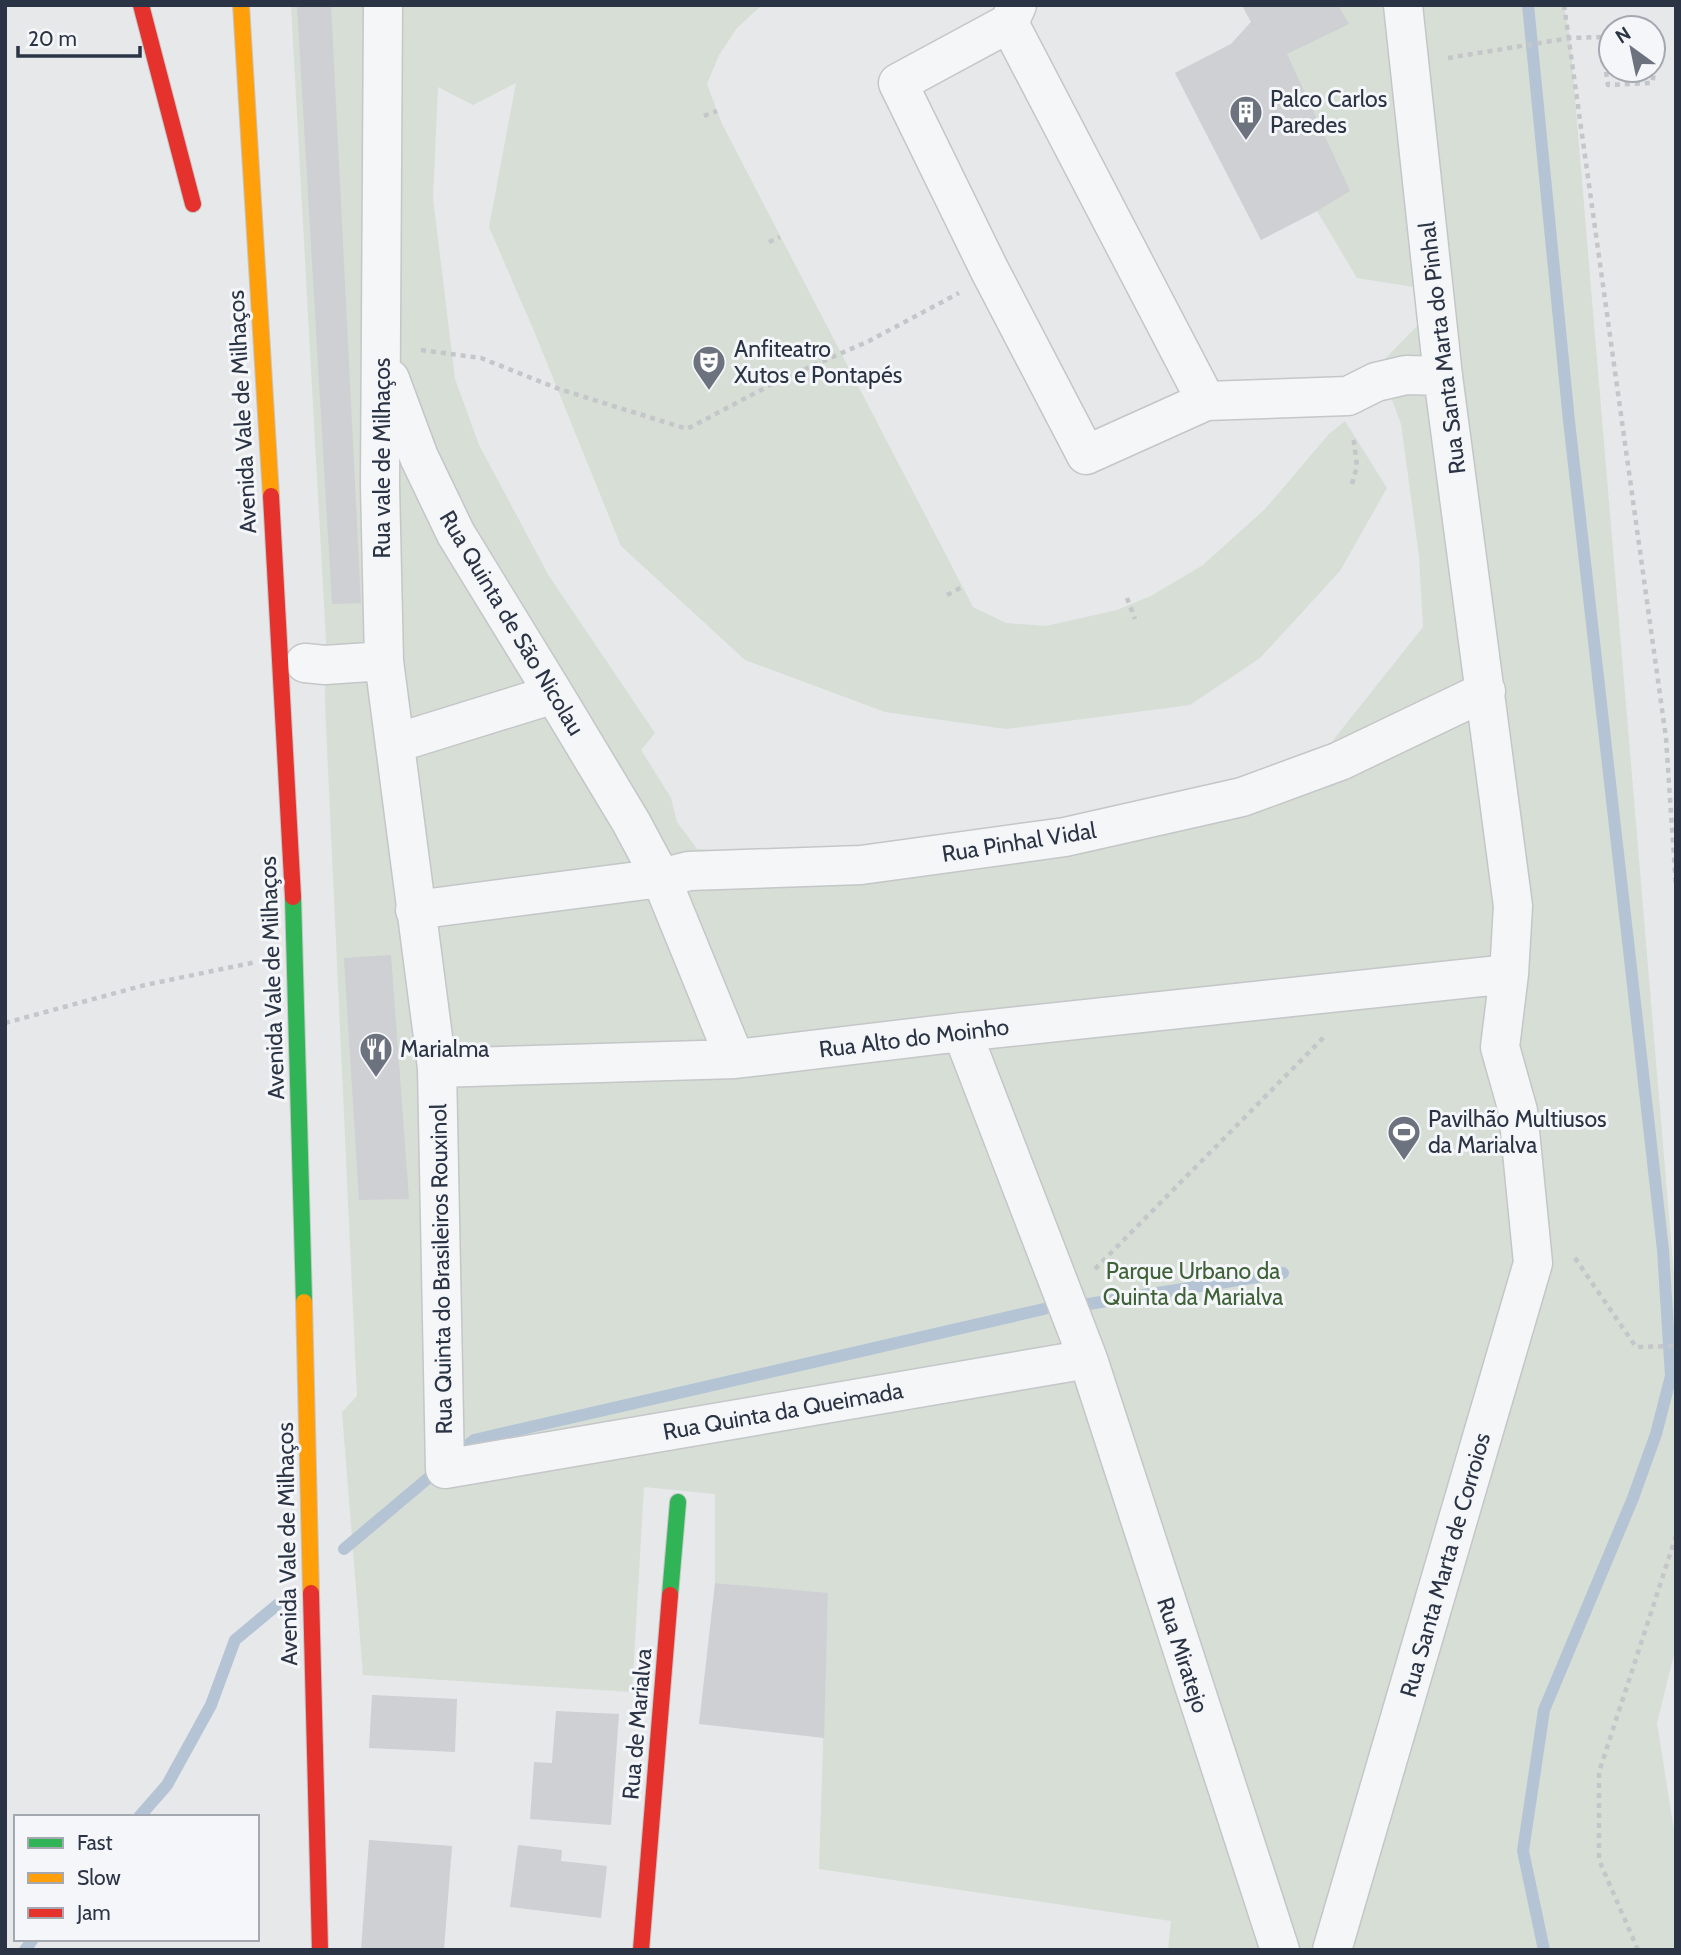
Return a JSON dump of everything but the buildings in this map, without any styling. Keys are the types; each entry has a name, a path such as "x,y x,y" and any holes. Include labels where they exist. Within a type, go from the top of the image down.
{"street":[{"path":"141,5 193,204"},
{"name":"Avenida Vale de Milhaços","path":"241,5 287,770 295,954 320,1950"},
{"name":"Rua vale de Milhaços","path":"383,5 380,485 384,661 415,910"},
{"name":"Rua Santa Marta do Pinhal","path":"1404,5 1443,376 1513,906 1509,974"},
{"path":"1206,401 1013,14 898,83 992,275 1086,455 1206,401 1348,396 1376,382 1406,375 1443,376"},
{"name":"Rua Quinta de São Nicolau","path":"382,352 419,457 456,534 631,822 675,874 735,1059"},
{"path":"305,663 326,665 384,661"},
{"name":"Rua Pinhal Vidal","path":"415,910 675,874 861,865 1065,837 1242,797 1340,761 1486,691"},
{"path":"396,744 554,694"},
{"name":"Rua Quinta do Brasileiros Rouxinol","path":"415,910 438,1068 445,1456"},
{"name":"Rua Alto do Moinho","path":"438,1068 735,1059 1509,974"},
{"name":"Rua Santa Marta de Corroios","path":"1332,1950 1533,1263 1517,1111 1500,1047 1509,974"},
{"name":"Rua Miratejo","path":"962,1032 1076,1329 1280,1950"},
{"name":"Rua Quinta da Queimada","path":"445,1456 1076,1329"},
{"name":"Rua de Marialva","path":"641,1950 678,1502"}],"path":[{"path":"1564,5 1666,738 1676,888"},
{"path":"1409,64 1570,38 1597,37"},
{"path":"704,116 716,111"},
{"path":"769,242 780,237"},
{"path":"382,352 481,358 559,389 687,429 778,381 869,341 992,275"},
{"path":"1348,396 1357,466 1352,484"},
{"path":"947,595 964,586"},
{"path":"1127,598 1135,619"},
{"path":"5,1023 145,985 295,954"},
{"path":"1076,1329 1380,987"},
{"path":"1571,1253 1636,1347 1676,1346"},
{"path":"1638,1950 1599,1860 1599,1772 1676,1536"}],"green space":[{"name":"Parque Urbano da Quinta da Marialva","path":"291,5 762,5 737,28 719,55 707,84 722,124 973,607 1006,623 1046,626 1117,610 1151,596 1203,565 1265,509 1329,434 1345,421 1387,488 1340,571 1260,658 1190,705 1006,729 885,712 745,660 621,546 489,227 516,83 473,105 438,87 433,198 455,379 479,445 549,576 655,733 641,750 671,798 677,822 697,849 787,854 930,843 1126,810 1253,782 1323,753 1423,627 1419,556 1401,424 1379,365 1418,325 1414,287 1357,278 1317,211 1261,240 1175,73 1231,44 1251,22 1242,5 1564,5 1570,38 1676,1300 1676,1646 1657,1723 1676,1843 1676,1950 1168,1950 1171,1921 819,1869 828,1594 715,1583 715,1494 644,1487 632,1692 363,1675 342,1412 357,1396 325,703 326,641"}],"waterway":[{"path":"1528,5 1569,421 1663,1250 1671,1376 1656,1434 1633,1498 1544,1710 1523,1851 1544,1950"},
{"path":"1082,1305 1283,1273"},
{"path":"456,1455 474,1440 1044,1309"},
{"path":"344,1549 439,1469"},
{"path":"141,1815 167,1785 211,1705 235,1640 277,1605"},
{"path":"25,1950 32,1941"}],"traffic: fast":[{"path":"293,897 304,1302"},
{"path":"670,1595 678,1502"}],"traffic: slow":[{"path":"241,5 271,496"},
{"path":"304,1302 311,1593"}],"traffic: jam":[{"path":"141,5 193,204"},
{"path":"271,496 293,897"},
{"path":"311,1593 320,1950"},
{"path":"641,1950 670,1595"}],"place":[{"name":"Palco Carlos Paredes","path":"1246,142"},
{"name":"Anfiteatro Xutos e Pontapés","path":"709,392"},
{"name":"Marialma","path":"376,1079"},
{"name":"Pavilhão Multiusos da Marialva","path":"1404,1162"}]}
